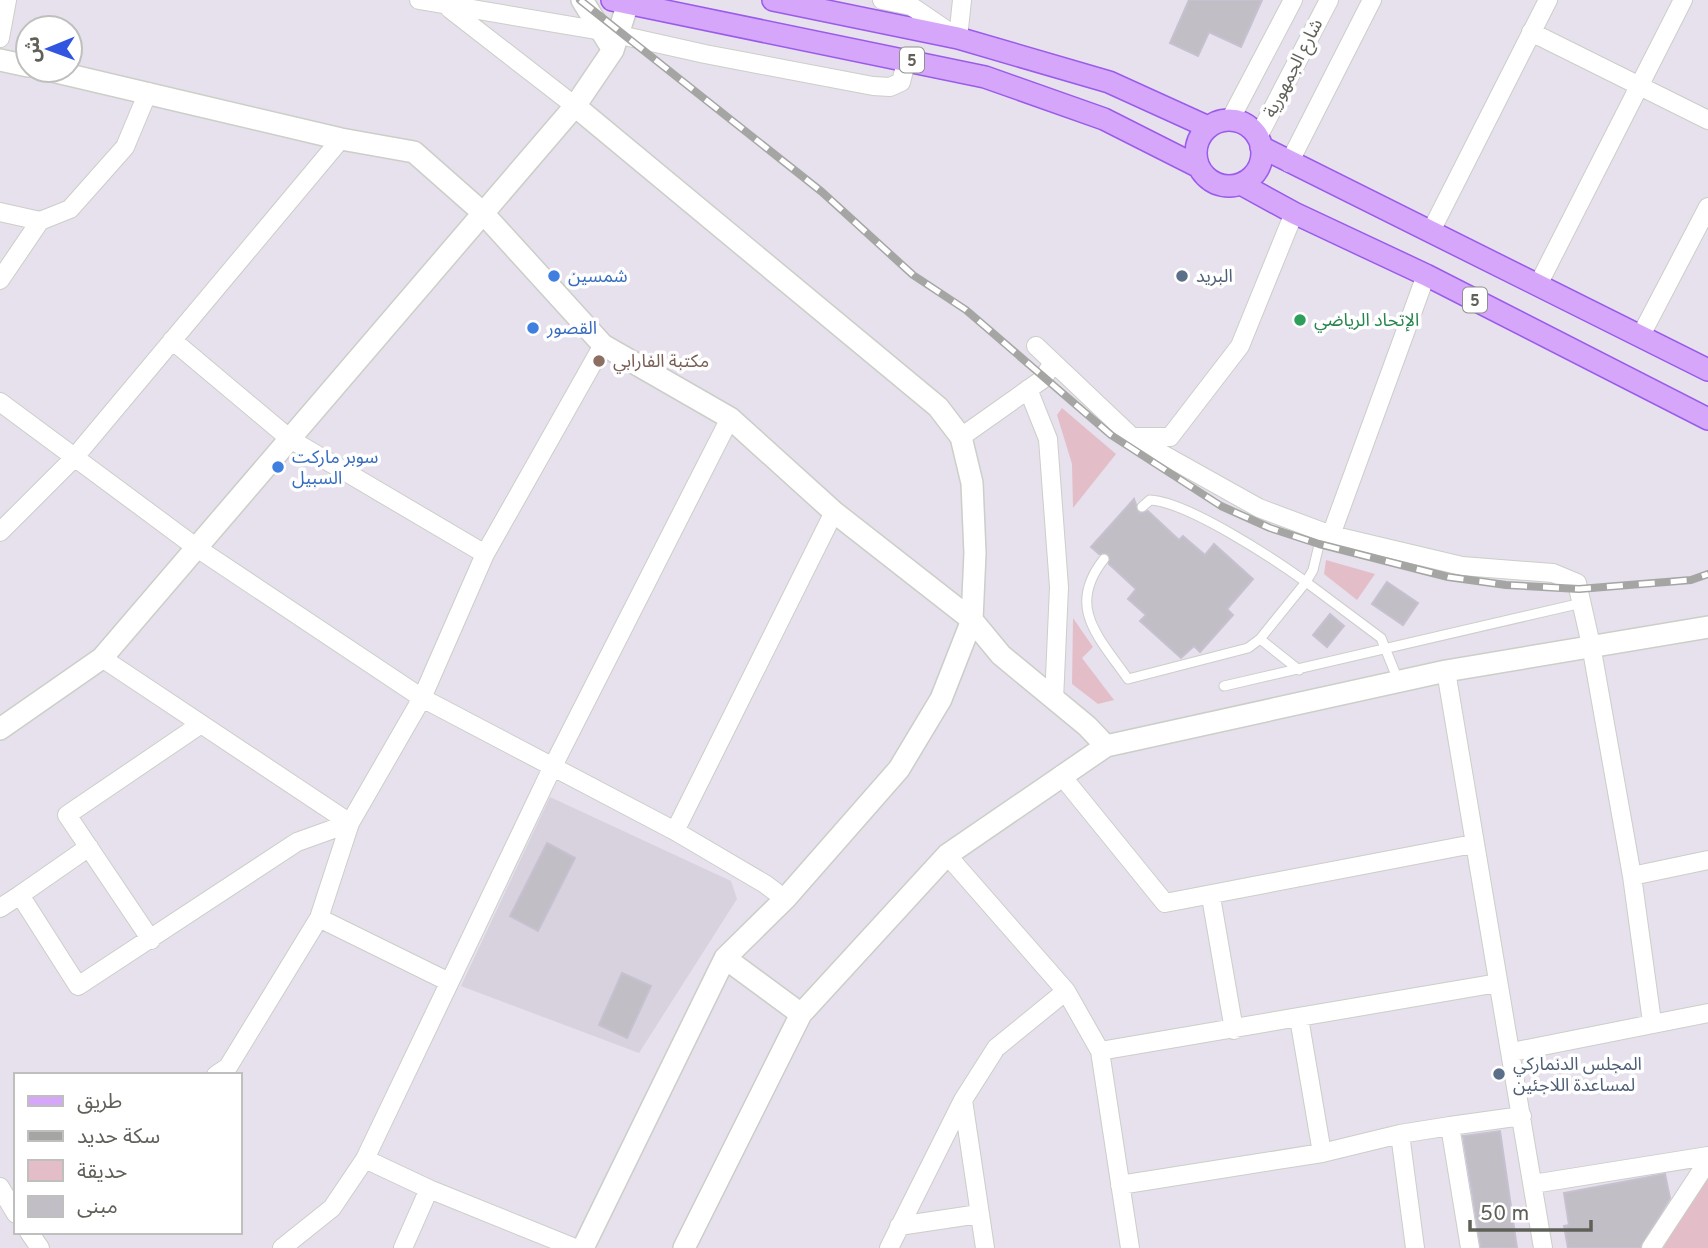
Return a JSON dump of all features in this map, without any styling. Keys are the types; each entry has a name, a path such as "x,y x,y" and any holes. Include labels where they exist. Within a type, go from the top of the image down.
{"main road":[{"name":"5","path":"774,0 958,38 1109,82 1208,127"},
{"name":"5","path":"623,1 985,77 1104,119 1199,167"},
{"path":"1259,142 1255,173 1241,184 1231,186 1212,181 1199,167 1197,145 1208,127 1230,120 1241,122 1259,142 1289,163 1539,283 1708,370"},
{"name":"5","path":"1241,184 1708,419"}],"street":[{"path":"0,38 7,0"},
{"path":"419,0 873,86 890,87 901,82 907,59"},
{"path":"582,0 611,38"},
{"path":"882,0 911,6 958,38 962,0"},
{"name":"شارع الجمهورية","path":"1230,120 1293,0"},
{"name":"شارع الجمهورية","path":"1259,142 1329,0"},
{"path":"1289,163 1372,0"},
{"path":"1431,231 1548,0"},
{"path":"1539,283 1683,0"},
{"path":"0,729 102,658 197,548 575,106 611,38 623,1"},
{"path":"447,6 575,106 938,407 961,437 972,483 975,553 972,620 941,699 899,769 785,899 725,958 583,1248"},
{"path":"1531,32 1708,120"},
{"path":"84,78 341,139 414,152 482,212 603,345 730,418 834,512 972,620 1001,655 1087,726 1105,746"},
{"path":"0,280 40,221 70,209 125,147 148,92"},
{"path":"0,532 74,458 341,139"},
{"path":"1640,337 1708,207"},
{"path":"0,212 40,221"},
{"path":"1132,437 1170,437 1240,346 1294,213"},
{"path":"1326,533 1426,275"},
{"path":"172,340 290,439 485,554"},
{"path":"219,1073 228,1067 319,918 350,823 422,698 485,554 603,345"},
{"path":"1036,346 1132,437 1259,508 1326,533 1462,566 1553,573 1577,583 1591,645 1632,876 1653,1022"},
{"path":"961,437 1043,379 1053,362"},
{"path":"1028,389 1048,439 1059,587 1054,700"},
{"path":"0,402 197,548 422,698 675,831 765,884 785,899"},
{"path":"282,1248 332,1208 365,1158 552,768 730,418"},
{"path":"675,831 834,512"},
{"path":"684,1248 801,1014 947,856 1105,746 1446,671 1708,627"},
{"path":"102,658 350,823"},
{"path":"1446,671 1543,1248"},
{"path":"151,940 67,815 201,723"},
{"path":"1061,775 1166,903 1211,897 1474,844"},
{"path":"20,895 78,986 297,842 350,823"},
{"path":"0,908 89,847"},
{"path":"947,856 1066,991 1100,1051 1130,1248"},
{"path":"1632,876 1708,859"},
{"path":"1211,897 1234,1030"},
{"path":"319,918 449,982"},
{"path":"725,958 801,1014"},
{"path":"1100,1051 1498,983"},
{"path":"889,1248 962,1100 996,1048 1066,991"},
{"path":"1511,1052 1708,1013"},
{"path":"1299,1018 1322,1153"},
{"path":"962,1100 985,1248"},
{"path":"1120,1185 1322,1153 1400,1134 1522,1115"},
{"path":"1450,1126 1470,1248"},
{"path":"1400,1134 1415,1248"},
{"path":"1533,1184 1708,1156"},
{"path":"365,1158 429,1189 575,1248"},
{"path":"1651,1248 1708,1161"},
{"path":"0,1187 11,1213"},
{"path":"403,1248 429,1189"},
{"path":"899,1226 979,1214"}],"lane":[{"path":"1143,507 1150,500 1171,505 1258,548 1381,638 1399,681"},
{"path":"1104,559 1089,578 1084,601 1099,637 1128,679 1248,649 1260,639 1306,582 1326,533"},
{"path":"1224,685 1299,670 1582,603"},
{"path":"1260,639 1299,670"}],"shaded area":[{"path":"550,797 731,881 737,899 639,1053 461,986"}],"green space":[{"path":"1062,408 1116,454 1073,508 1072,464 1057,415"},
{"path":"1326,560 1375,574 1357,600 1324,574"},
{"path":"1073,618 1093,647 1082,658 1114,700 1098,704 1072,684"},
{"path":"1708,1173 1708,1248 1663,1248"}],"building":[{"path":"1189,0 1262,0 1241,47 1209,32 1198,56 1170,43"},
{"path":"1134,499 1139,513 1148,511 1179,540 1183,536 1205,555 1214,544 1253,579 1227,609 1233,615 1200,652 1194,646 1181,658 1140,621 1146,615 1128,599 1136,589 1109,564 1108,554 1099,554 1091,547"},
{"path":"1387,582 1418,603 1403,625 1372,604"},
{"path":"1330,614 1344,626 1327,647 1313,635"},
{"path":"547,843 575,858 538,931 510,916"},
{"path":"622,973 651,986 627,1038 599,1025"},
{"path":"1500,1131 1517,1248 1481,1248 1463,1136"},
{"path":"1665,1174 1670,1198 1640,1248 1568,1248 1564,1226 1569,1225 1564,1193"}],"railway":[{"path":"580,0 822,192 913,275 966,310 1111,435 1221,506 1270,528 1319,544 1448,577 1506,585 1579,589 1691,580 1708,574"}],"place":[{"name":"شمسين","path":"554,276"},
{"name":"البريد","path":"1182,276"},
{"name":"الإتحاد الرياضي","path":"1300,320"},
{"name":"القصور","path":"533,328"},
{"name":"مكتبة الفارابي","path":"599,361"},
{"name":"سوبر ماركت السبيل","path":"278,467"},
{"name":"المجلس الدنماركي لمساعدة اللاجئين","path":"1499,1074"}]}
